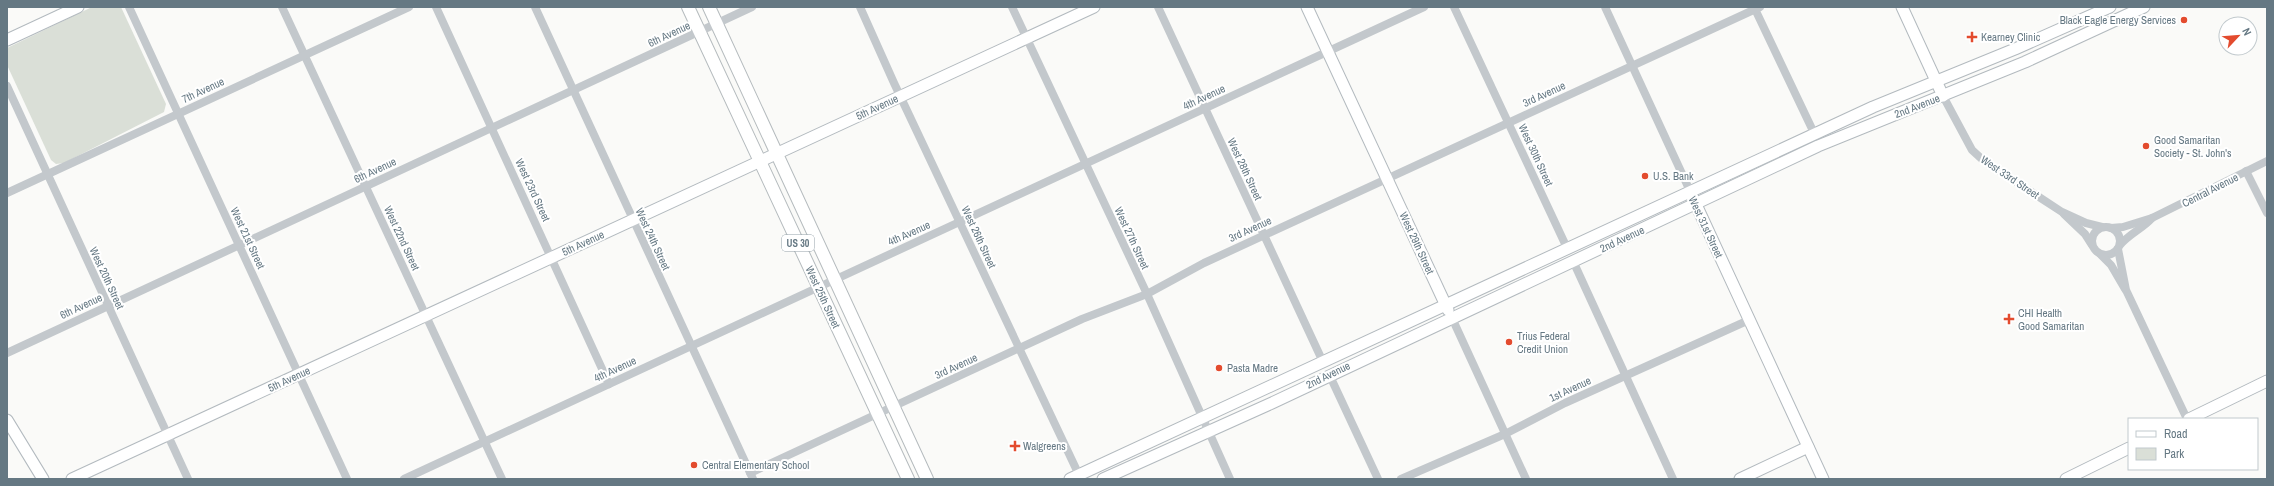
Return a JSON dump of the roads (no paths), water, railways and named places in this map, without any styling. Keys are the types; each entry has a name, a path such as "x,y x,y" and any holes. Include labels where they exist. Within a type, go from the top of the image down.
{"main road":[{"path":"7,40 78,7"},
{"name":"West 25th Street","path":"688,7 908,479"},
{"name":"West 25th Street","path":"709,7 927,479"},
{"name":"5th Avenue","path":"72,479 1094,7"},
{"name":"West 29th Street","path":"1307,7 1452,318"},
{"name":"West 33rd Street","path":"1902,7 1943,96"},
{"name":"2nd Avenue","path":"1074,477 1814,133 2112,7"},
{"name":"2nd Avenue","path":"1103,479 1208,430 1272,403 1329,374 1696,205 1818,146 2025,62 2144,7"},
{"name":"West 31st Street","path":"1690,191 1823,479"},
{"path":"2190,418 2267,381"},
{"path":"7,420 43,479"},
{"path":"1740,479 1808,447"},
{"path":"2066,479 2128,448"}],"street":[{"name":"West 21st Street","path":"129,7 347,479"},
{"name":"West 22nd Street","path":"282,7 502,479"},
{"name":"7th Avenue","path":"7,193 409,7"},
{"name":"West 23rd Street","path":"436,7 609,384"},
{"name":"West 24th Street","path":"535,7 690,346 752,476"},
{"name":"6th Avenue","path":"7,353 752,7"},
{"name":"West 26th Street","path":"860,7 900,97 1019,348 1074,477"},
{"name":"West 27th Street","path":"1012,7 1147,294 1230,479"},
{"name":"West 28th Street","path":"1158,7 1323,362"},
{"name":"4th Avenue","path":"404,479 835,279 1086,165 1424,7"},
{"name":"West 30th Street","path":"1454,7 1567,248"},
{"name":"West 31st Street","path":"1604,7 1690,191"},
{"path":"2112,7 2119,19"},
{"name":"3rd Avenue","path":"752,476 878,414 1019,348 1082,319 1147,294 1204,263 1756,8"},
{"path":"1756,8 1814,133"},
{"name":"West 20th Street","path":"7,86 188,479"},
{"name":"West 33rd Street","path":"1943,96 1972,150 1984,161 2062,212 2086,223 2102,227"},
{"name":"Central Avenue","path":"2111,228 2123,227 2152,218 2267,161"},
{"path":"2246,171 2267,213"},
{"name":"West 33rd Street","path":"2062,212 2085,234 2092,246"},
{"name":"Central Avenue","path":"2119,247 2129,236 2145,226 2152,218"},
{"path":"2126,290 2118,234 2111,228 2102,227 2093,234 2092,246 2111,266 2126,290 2188,418"},
{"path":"2101,255 2112,255 2119,247"},
{"path":"1573,261 1673,479"},
{"name":"West 29th Street","path":"1452,318 1526,479"},
{"name":"1st Avenue","path":"1401,479 1505,434 1625,376 1749,320"},
{"path":"1329,374 1378,479"}],"place":[{"name":"Black Eagle Energy Services","path":"2184,20"},
{"name":"Kearney Clinic","path":"1972,37"},
{"name":"Good Samaritan Society - St. John's","path":"2146,146"},
{"name":"U.S. Bank","path":"1645,176"},
{"name":"CHI Health Good Samaritan","path":"2009,319"},
{"name":"Trius Federal Credit Union","path":"1509,342"},
{"name":"Pasta Madre","path":"1219,368"},
{"name":"Walgreens","path":"1015,446"},
{"name":"Central Elementary School","path":"694,465"}]}
